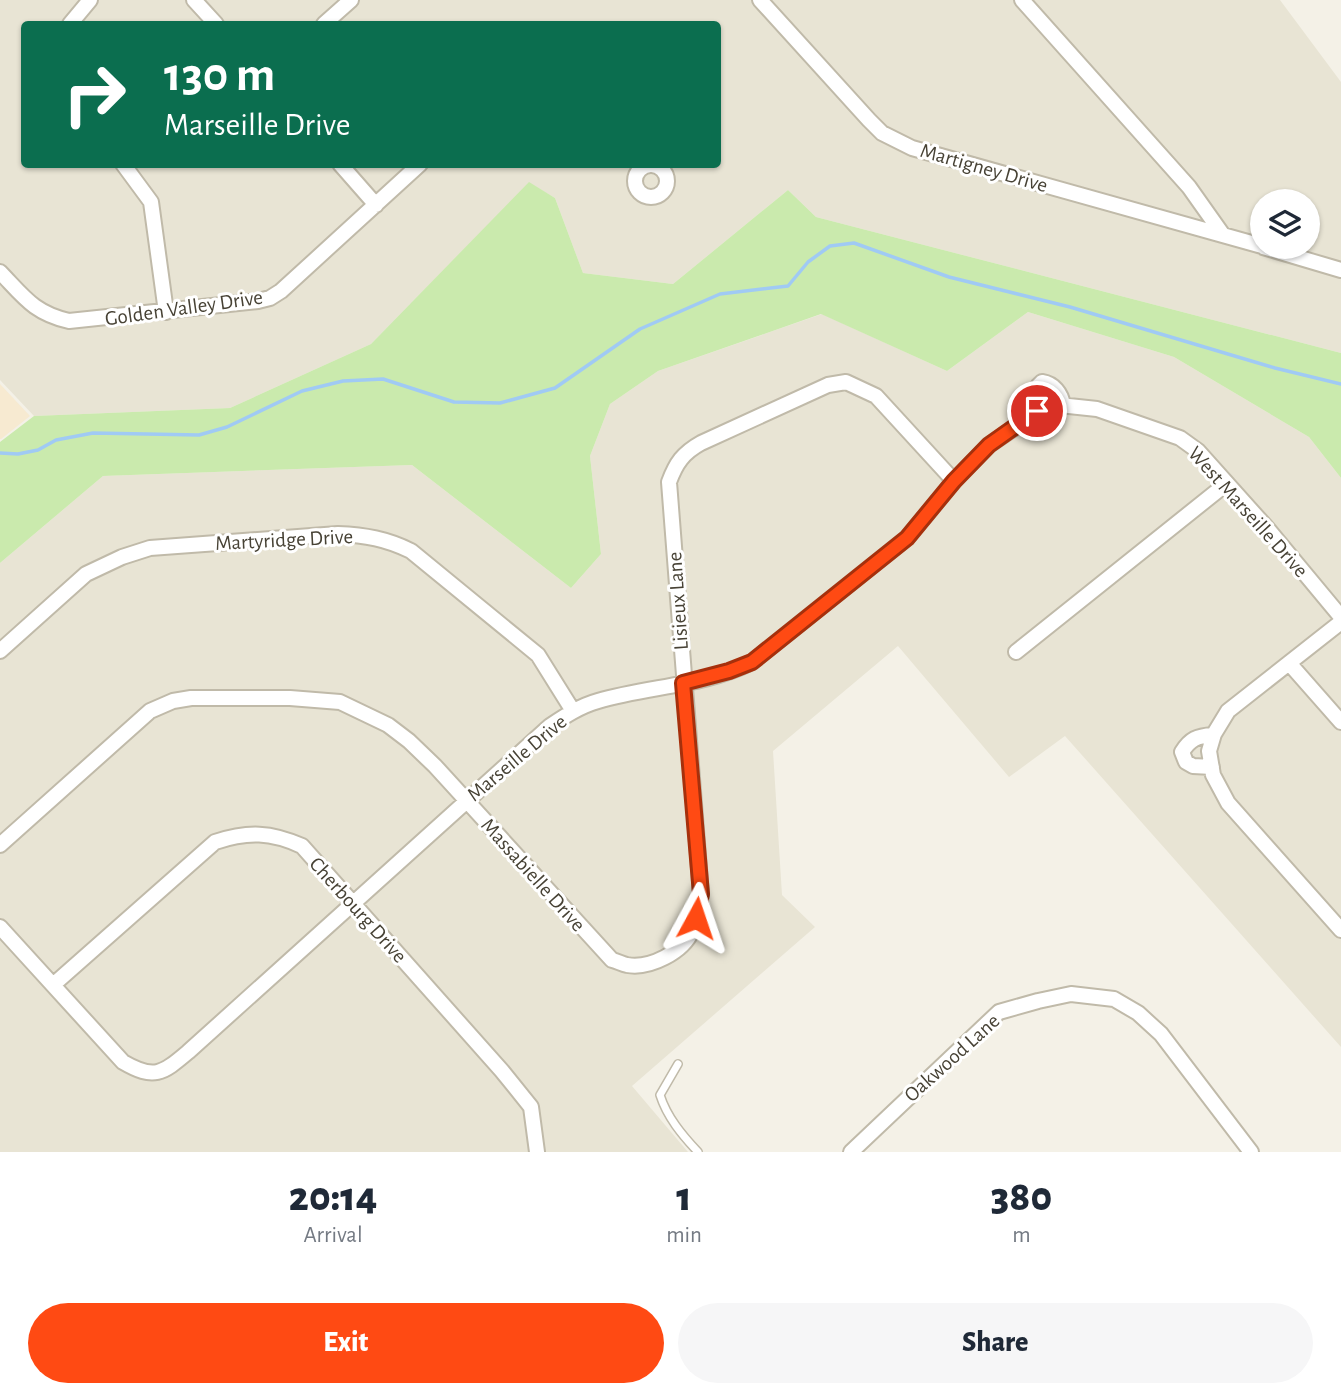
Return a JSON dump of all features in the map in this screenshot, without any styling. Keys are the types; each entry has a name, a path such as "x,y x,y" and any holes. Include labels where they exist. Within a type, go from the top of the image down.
{"street":[{"path":"72,21 90,0"},
{"path":"194,0 213,21"},
{"path":"327,21 351,0"},
{"name":"Martigney Drive","path":"760,0 882,133 912,148 1250,243"},
{"path":"1022,0 1189,187 1223,235"},
{"path":"126,168 151,202 166,312"},
{"path":"344,168 376,205"},
{"name":"Golden Valley Drive","path":"0,272 35,309 55,318 84,321 270,298 308,267 416,168"},
{"name":"Martigney Drive","path":"1303,259 1341,270"},
{"name":"Lisieux Lane","path":"647,964 681,947 691,934 701,894 669,482 675,466 686,452 701,443 828,385 846,382 876,396 954,481"},
{"name":"Marseille Drive","path":"53,985 123,1062 149,1074 161,1071 174,1063 550,726 573,711 597,701 683,683 752,662 907,538 954,481 989,445 1050,407"},
{"name":"West Marseille Drive","path":"1050,407 1097,409 1180,438 1198,451 1267,528 1341,619"},
{"path":"1016,652 1226,484"},
{"name":"Martyridge Drive","path":"0,651 86,574 133,553 150,548 338,534 362,535 390,541 411,551 491,615 538,655 573,711"},
{"path":"1341,619 1228,711 1213,735 1209,751 1213,775 1228,803 1341,930"},
{"path":"1289,663 1341,722"},
{"name":"Massabielle Drive","path":"0,845 150,711 173,701 191,698 290,698 340,702 388,725 409,741 612,960 628,965 647,964"},
{"path":"1212,767 1193,766 1186,762 1182,752 1189,740 1213,735"},
{"name":"Cherbourg Drive","path":"53,985 215,842 236,835 279,836 302,846 502,1071 531,1107 537,1152"},
{"path":"0,927 53,985"},
{"name":"Oakwood Lane","path":"851,1152 999,1012 1038,1000 1071,995 1114,999 1138,1013 1161,1034 1251,1152"}],"lane":[{"path":"678,1064 660,1095 664,1108 681,1134 698,1152"}],"shaded area":[{"path":"0,0 1280,0 1341,82 1341,353 816,217 788,190 673,284 583,273 555,198 529,183 371,344 230,408 34,416 0,380"},
{"path":"1028,312 1174,357 1309,437 1341,478 1341,1047 1065,736 1009,777 898,646 773,751 782,895 815,927 632,1086 688,1152 0,1152 0,563 103,476 412,465 571,588 601,554 590,456 610,404 658,371 822,314 947,371"},
{"path":"0,384 30,416 1,439 0,439"}],"green space":[{"path":"529,182 555,198 583,273 673,284 788,190 816,217 1341,353 1341,478 1309,437 1174,357 1028,312 947,371 821,314 658,371 610,404 590,456 601,554 571,588 412,465 103,476 0,563 0,442 34,416 230,408 371,344"}],"waterway":[{"path":"0,453 18,454 38,450 56,440 93,433 199,435 227,427 302,391 343,381 383,379 454,402 500,403 555,388 640,329 720,294 788,286 808,262 830,246 854,243 949,277 1070,307 1275,368 1341,384"}],"route":[{"path":"696,918 701,894 683,683 741,668 752,662 907,538 954,481 989,445 1037,411"}]}
